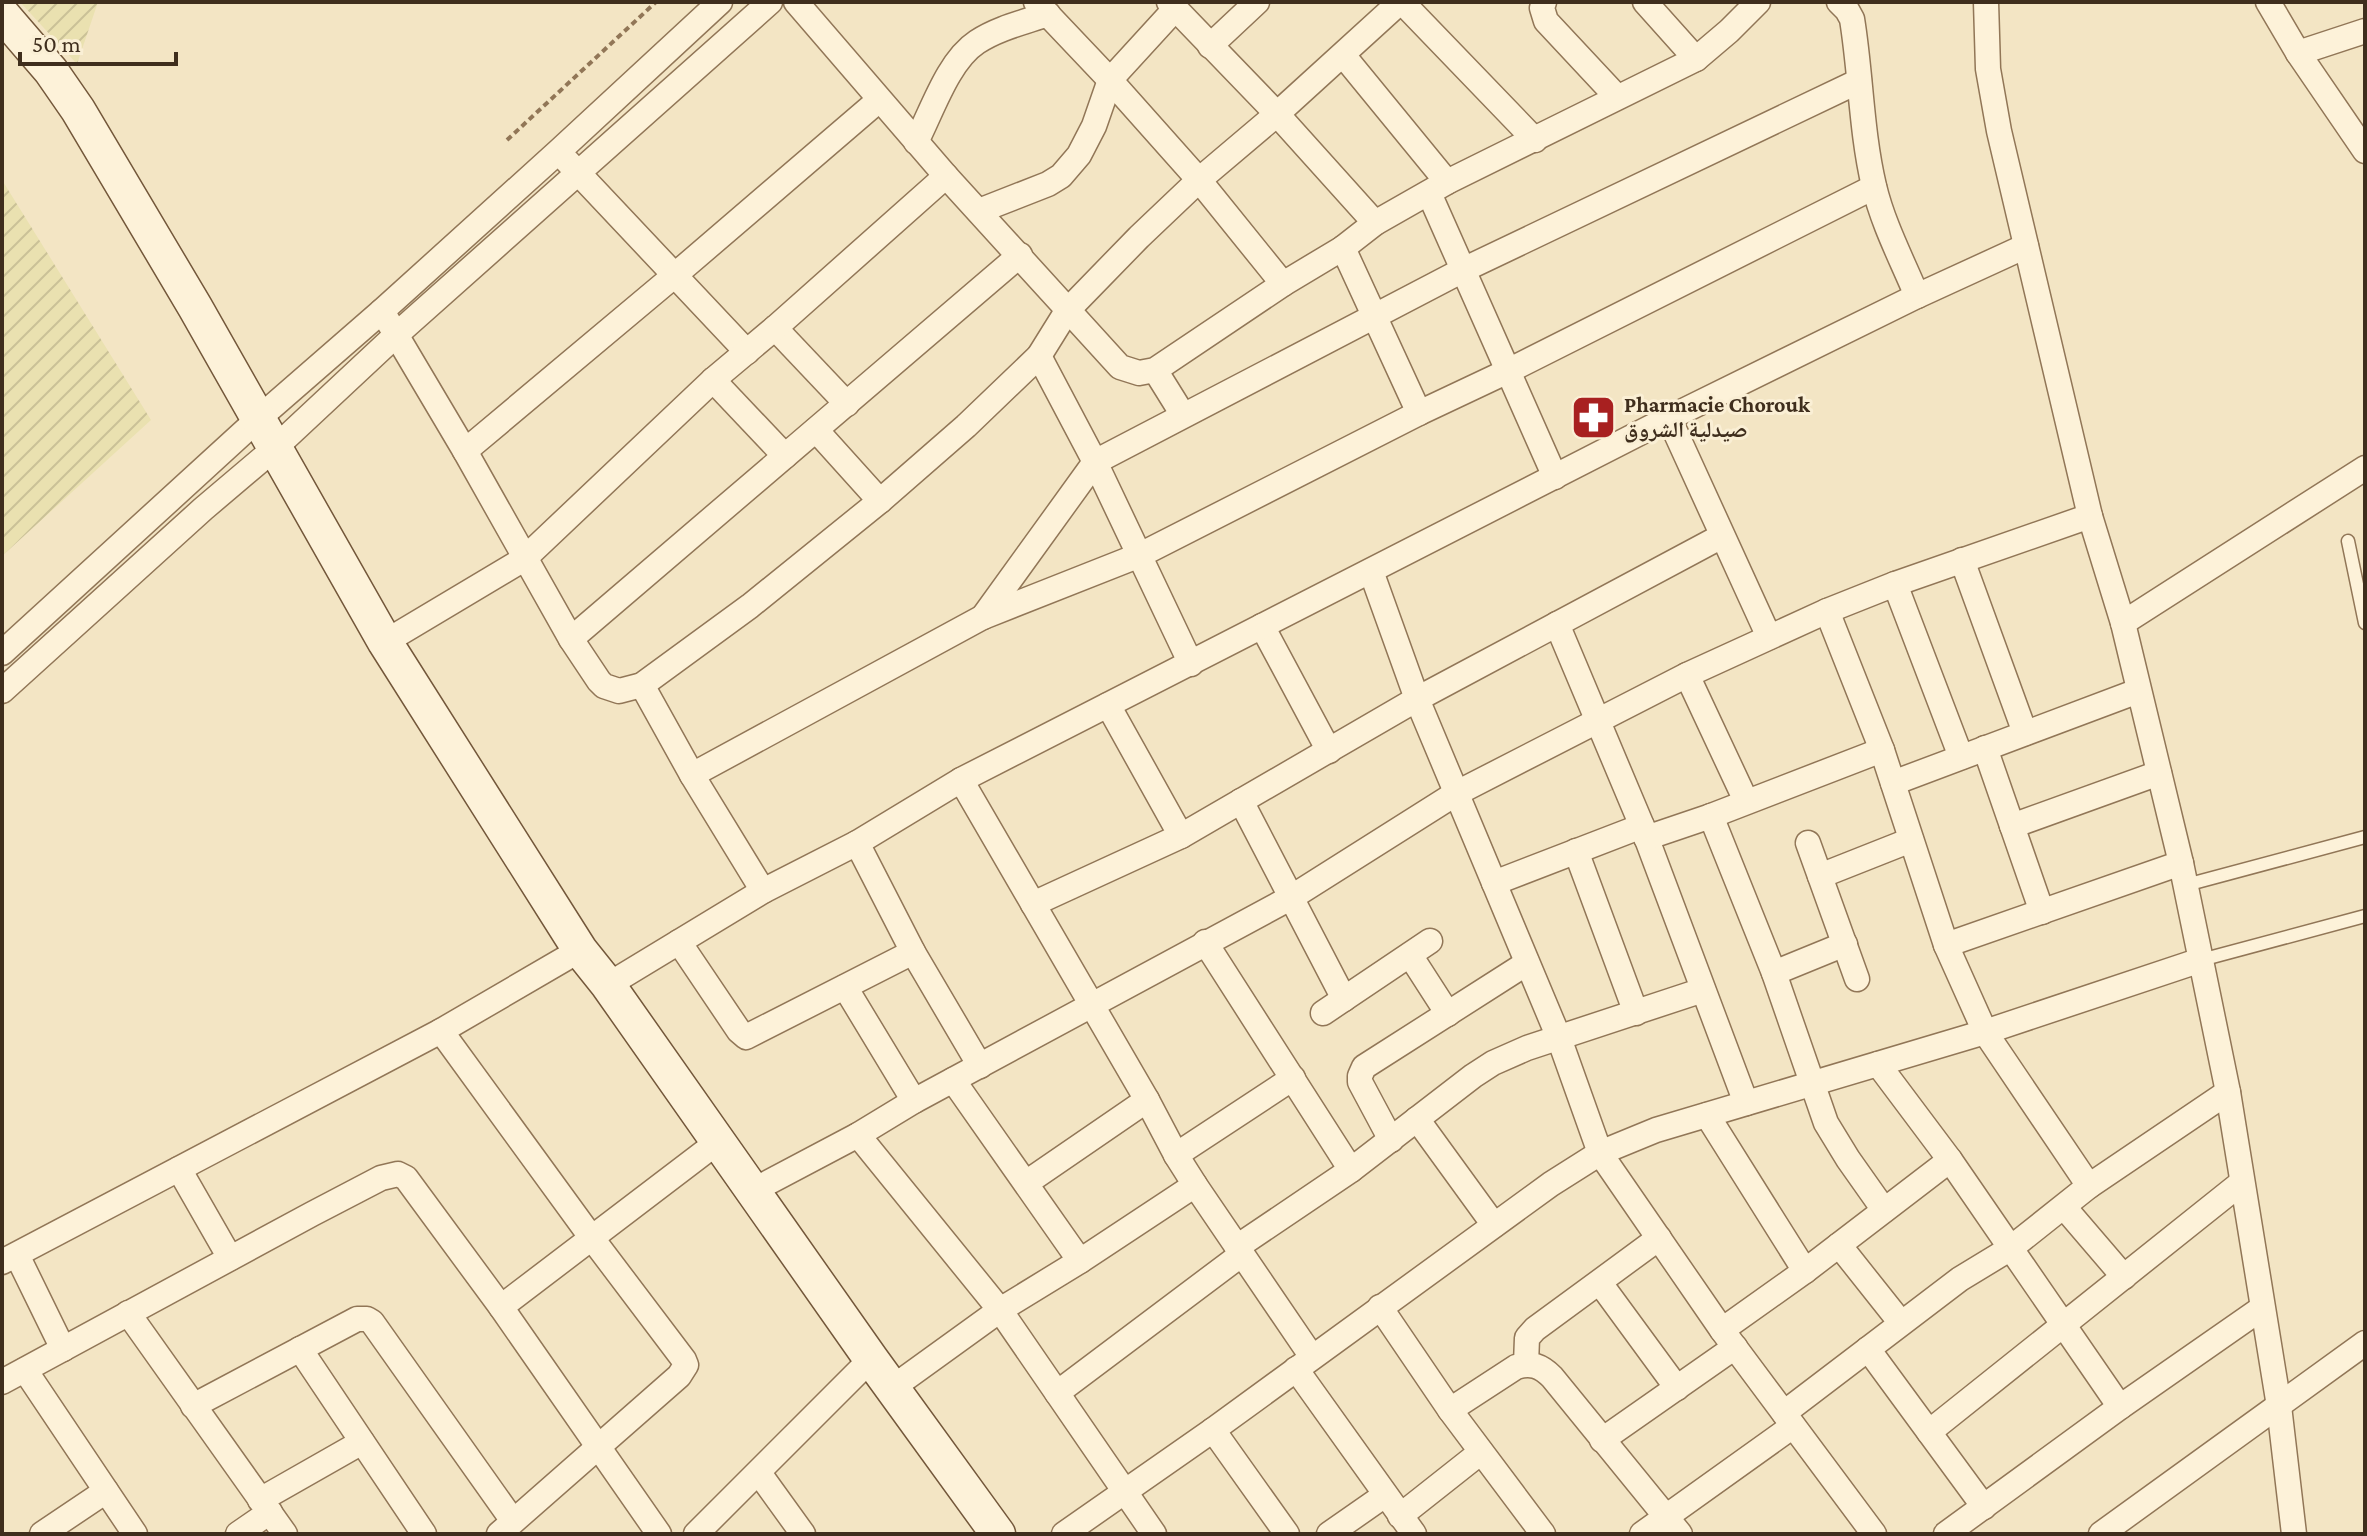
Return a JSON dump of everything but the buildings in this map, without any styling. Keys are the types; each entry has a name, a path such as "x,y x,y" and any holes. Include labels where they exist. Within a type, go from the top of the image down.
{"main road":[{"path":"2,14 51,71 78,110 385,642 580,950 998,1534"}],"street":[{"path":"2,653 720,2"},
{"path":"2,691 770,2"},
{"path":"796,2 1067,311 1120,367 1139,373 1155,370 1283,284 1343,248 1375,223 1438,187 1696,59 1758,2"},
{"path":"1210,46 1257,2"},
{"path":"382,311 571,639 604,686 619,691 642,685 750,606 880,501 966,426 1039,356 1067,311 1139,237 1401,2 1535,140"},
{"path":"1544,2 1542,8 1546,21 1617,97"},
{"path":"1645,2 1696,59"},
{"path":"1839,2 1852,19 1874,187 1882,216 1917,296"},
{"path":"1986,2 1992,97 2090,516 2123,623 2183,874 2228,1092 2279,1406 2294,1534"},
{"path":"2268,2 2298,53 2362,141"},
{"path":"979,211 1061,176 1079,155 1094,126 1110,80 1172,5 1277,114 1375,223"},
{"path":"916,142 951,70 966,50 1042,8 1199,180 1283,284"},
{"path":"2298,53 2365,31"},
{"path":"1343,55 1438,187 1463,270 1555,477"},
{"path":"983,617 1095,462 1463,270 1859,81"},
{"path":"465,451 879,100"},
{"path":"559,151 747,352"},
{"path":"385,642 524,559 713,380 946,176"},
{"path":"692,775 983,617 1140,555 1874,187"},
{"path":"608,985 763,891 857,843 961,780 1669,418 2026,246"},
{"path":"1343,248 1419,413"},
{"path":"571,639 1020,255"},
{"path":"775,328 847,404"},
{"path":"1039,356 1095,462 1191,664"},
{"path":"1155,370 1183,415"},
{"path":"713,380 785,456"},
{"path":"1669,418 1769,637"},
{"path":"816,430 880,501"},
{"path":"2123,623 2365,468"},
{"path":"754,1190 1292,897 1455,794 1687,675 1827,611 1895,584 2090,516"},
{"path":"1033,904 1181,836 1417,699 1722,536"},
{"path":"1962,560 2025,733"},
{"path":"1371,571 1417,699 1559,1038 1600,1153 1728,1338 1874,1534"},
{"path":"1895,584 1961,757"},
{"path":"1827,611 1882,750 1946,945 1985,1032 2089,1186"},
{"path":"1557,624 1644,832 1746,1103"},
{"path":"1262,626 1329,751"},
{"path":"1687,675 1746,801"},
{"path":"642,685 692,775 763,891"},
{"path":"1893,783 2138,691"},
{"path":"1108,705 1181,836"},
{"path":"1985,748 2042,912"},
{"path":"1494,883 1576,851 1711,816 1882,750"},
{"path":"2012,826 2159,773"},
{"path":"961,780 1176,1155 1240,1250 1304,1363 1385,1495 1407,1525 1481,1452"},
{"path":"1241,801 1344,999"},
{"path":"1711,816 1774,973 1826,1123 1884,1210"},
{"path":"1820,876 1911,840"},
{"path":"857,843 913,952 980,1066"},
{"path":"1808,843 1857,979"},
{"path":"1576,851 1636,1013"},
{"path":"1946,945 2042,912 2183,874"},
{"path":"679,942 746,1037 913,952"},
{"path":"1205,942 1351,1170"},
{"path":"1774,973 1845,944"},
{"path":"1323,1013 1420,948 1448,1014"},
{"path":"63,1349 9,1258 441,1031 580,950"},
{"path":"1064,1534 1213,1430 1551,1184 1600,1153 1656,1130 1985,1032 2201,960"},
{"path":"1391,1140 1360,1082 1364,1067 1527,963"},
{"path":"845,987 914,1101"},
{"path":"1057,1393 1240,1250 1493,1063 1703,990"},
{"path":"193,1406 357,1319 367,1319 372,1322 506,1528 683,1372 686,1365 684,1360 441,1031"},
{"path":"1878,1064 1950,1160 2120,1407"},
{"path":"1176,1155 1293,1078"},
{"path":"953,1080 1080,1261"},
{"path":"1642,1534 1674,1526 1788,1420 1901,1323 1960,1279 2011,1248 2089,1186 2228,1092"},
{"path":"1026,1183 1147,1100"},
{"path":"1707,1115 1805,1271"},
{"path":"1417,1119 1494,1225"},
{"path":"858,1135 1000,1310 1154,1534"},
{"path":"501,1307 719,1141"},
{"path":"1602,1440 1677,1388 1728,1338 1805,1271 1950,1160"},
{"path":"179,1169 230,1258"},
{"path":"2,1382 381,1178 398,1174 406,1178 501,1307 659,1534"},
{"path":"1929,1432 2241,1183"},
{"path":"892,1388 1000,1310 1195,1185"},
{"path":"2064,1207 2124,1277"},
{"path":"1526,1364 1527,1338 1535,1329 1659,1238"},
{"path":"1839,1245 1901,1323"},
{"path":"1600,1283 1677,1388"},
{"path":"1380,1307 1450,1410 1543,1534"},
{"path":"1946,1534 2262,1308"},
{"path":"128,1313 285,1534"},
{"path":"2101,1534 2365,1343"},
{"path":"300,1349 424,1534"},
{"path":"1868,1349 1984,1507"},
{"path":"696,1534 871,1359"},
{"path":"1450,1410 1516,1367 1526,1364 1545,1370 1674,1526"},
{"path":"25,1370 135,1534"},
{"path":"1213,1430 1287,1534"},
{"path":"238,1534 265,1506 362,1442"},
{"path":"759,1473 803,1534"},
{"path":"42,1534 106,1491"},
{"path":"1329,1534 1385,1495"}],"lane":[{"path":"2348,541 2365,623"},
{"path":"2183,874 2365,837"},
{"path":"2201,960 2365,916"}],"path":[{"path":"507,140 656,2"}],"shaded area":[{"path":"20,2 98,2 77,64"},
{"path":"2,180 151,420 2,556"}],"place":[{"name":"Pharmacie Chorouk صيدلية الشروق","path":"1593,417"}]}
